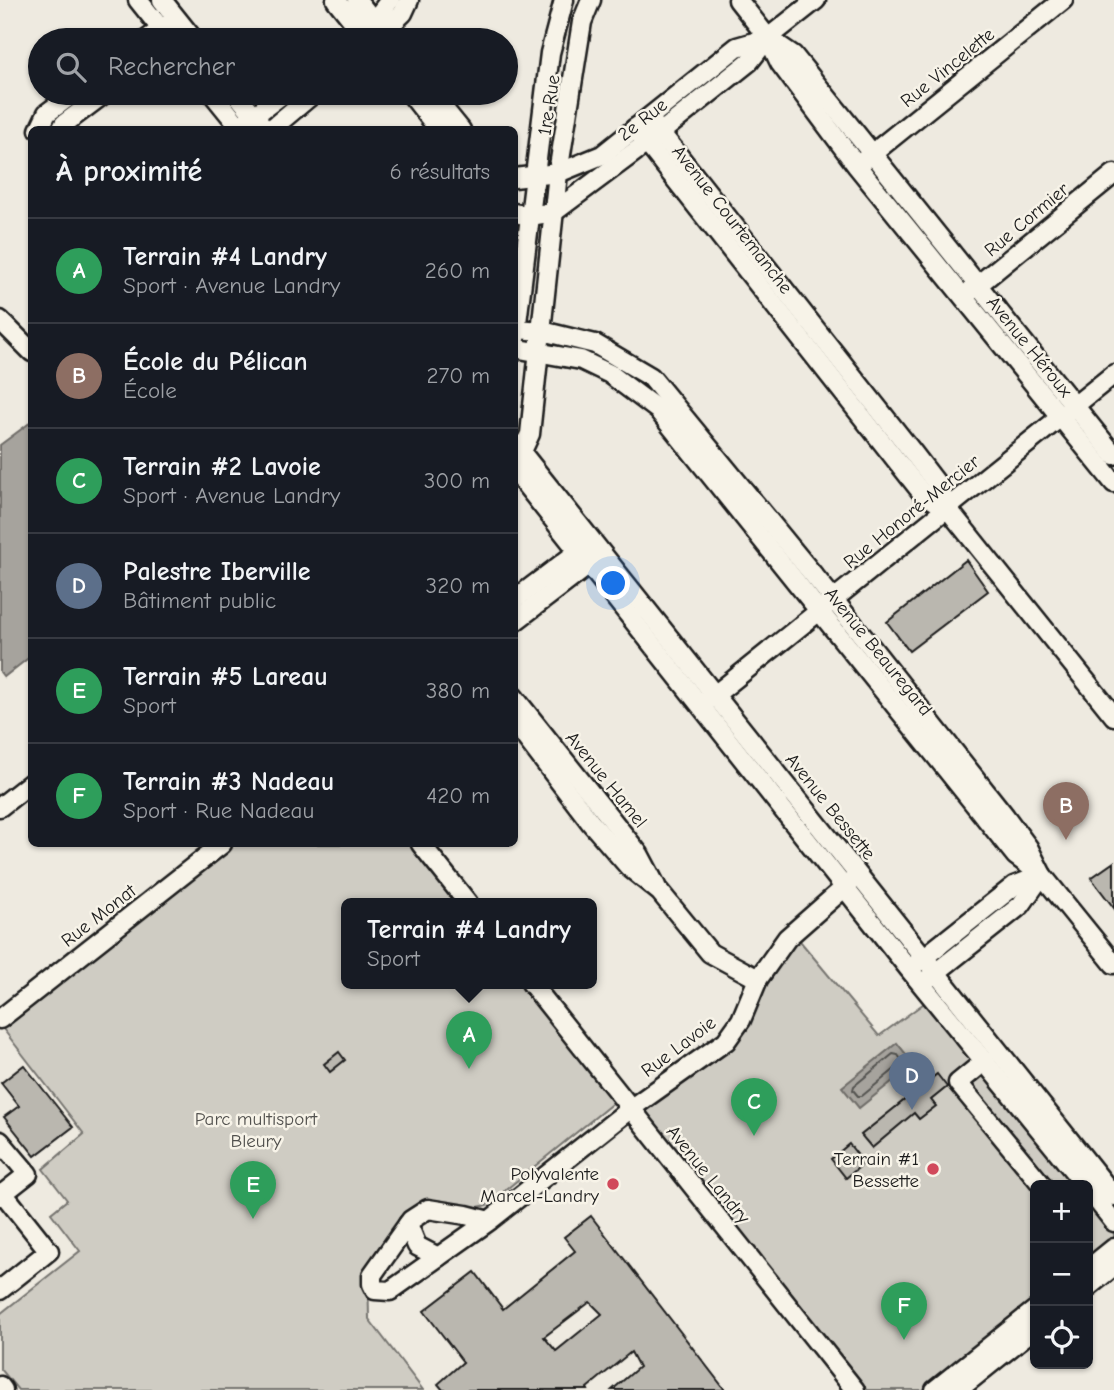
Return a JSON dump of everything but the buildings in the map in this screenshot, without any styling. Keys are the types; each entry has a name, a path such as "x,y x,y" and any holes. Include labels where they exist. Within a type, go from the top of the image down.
{"street":[{"path":"138,0 171,28"},
{"path":"162,0 175,28"},
{"path":"337,0 365,28"},
{"path":"357,0 369,28"},
{"path":"376,28 390,0"},
{"path":"382,28 403,13 409,0"},
{"name":"1re Rue","path":"518,286 522,214 535,177 550,53 564,0"},
{"name":"1re Rue","path":"518,456 530,433 541,351 558,173 582,22 591,0"},
{"name":"Avenue Héroux","path":"738,0 768,38 780,63 857,166 920,229 971,291 1068,412 1114,483"},
{"name":"2e Rue","path":"522,214 554,212 748,62 768,38 816,0"},
{"name":"Rue Vincelette","path":"857,166 1063,0"},
{"name":"2e Rue","path":"518,178 558,173 602,155 737,47 768,38"},
{"name":"Avenue Héroux","path":"768,38 793,55 872,154 920,229"},
{"path":"41,126 47,113 58,105"},
{"path":"63,126 89,105"},
{"path":"227,105 254,126"},
{"path":"243,105 254,126"},
{"path":"254,126 273,105"},
{"path":"254,126 292,105"},
{"path":"419,105 436,126"},
{"path":"441,105 458,126"},
{"name":"Avenue Courtemanche","path":"642,123 805,330 922,493 948,509 1114,716"},
{"name":"Rue Cormier","path":"971,291 1114,173"},
{"path":"0,320 28,348"},
{"name":"Avenue Beauregard","path":"518,339 542,331 595,344 651,377 696,444 827,605 1005,816 1028,847 1042,875 1114,964"},
{"name":"Avenue Beauregard","path":"518,341 541,351 581,360 610,374 658,410 696,444"},
{"name":"Rue Honoré-Mercier","path":"700,706 1114,374"},
{"name":"Avenue Héroux","path":"1068,412 1114,455"},
{"name":"Avenue Bessette","path":"518,459 591,552 715,695 852,881 909,969 1080,1180"},
{"path":"518,598 591,552"},
{"path":"518,618 591,552"},
{"name":"Avenue Bessette","path":"591,552 700,706 852,881 925,957 1114,1196"},
{"name":"Avenue Hamel","path":"518,702 639,853 660,892 710,953 758,979"},
{"name":"Avenue Hamel","path":"518,727 606,841 629,867 660,892"},
{"path":"0,807 28,785"},
{"name":"Rue Monat","path":"0,1019 214,847"},
{"path":"424,847 464,898"},
{"path":"909,969 1014,886 1042,875"},
{"path":"922,985 1021,905 1042,875"},
{"name":"Rue Lavoie","path":"408,1224 372,1275 375,1290 390,1292 489,1221 630,1109 726,1041 741,1020 758,979 787,938 852,881"},
{"name":"Avenue Landry","path":"536,989 855,1390"},
{"path":"985,1061 958,1083 1038,1180"},
{"path":"0,1141 27,1174 2,1194 49,1251 0,1290"},
{"name":"Avenue Bessette","path":"1093,1196 1114,1222"},
{"path":"438,1257 417,1247 408,1224 411,1220 428,1209 489,1221"},
{"path":"1093,1265 1114,1248"},
{"path":"1093,1283 1114,1266"},
{"path":"935,1390 1030,1314"},
{"path":"958,1390 1030,1332"},
{"path":"0,1386 3,1390"}],"green space":[{"name":"Parc multisport Bleury","path":"220,847 428,847 469,898 341,898 341,989 542,989 625,1093 487,1205 478,1207 430,1201 415,1206 368,1265 369,1319 423,1390 18,1390 0,1368 0,1314 80,1251 51,1213 67,1200 43,1169 84,1134 0,1025"},
{"path":"790,929 879,1036 927,1001 1078,1180 1030,1180 1030,1314 935,1390 855,1390 640,1112 723,1044"},
{"path":"1093,1198 1114,1223 1114,1248 1093,1265"}],"water":[{"path":"28,424 28,658 4,677 0,672 0,445"},
{"path":"897,1043 914,1064 859,1108 842,1087"}],"place":[{"name":"École du Pélican","path":"1066,840"},
{"name":"Terrain #4 Landry","path":"469,1069"},
{"name":"Palestre Iberville","path":"912,1110"},
{"name":"Terrain #2 Lavoie","path":"754,1136"},
{"name":"Terrain #1 Bessette","path":"933,1169"},
{"name":"Polyvalente Marcel-Landry","path":"613,1184"},
{"name":"Terrain #5 Lareau","path":"253,1219"},
{"name":"Terrain #3 Nadeau","path":"904,1340"}]}
